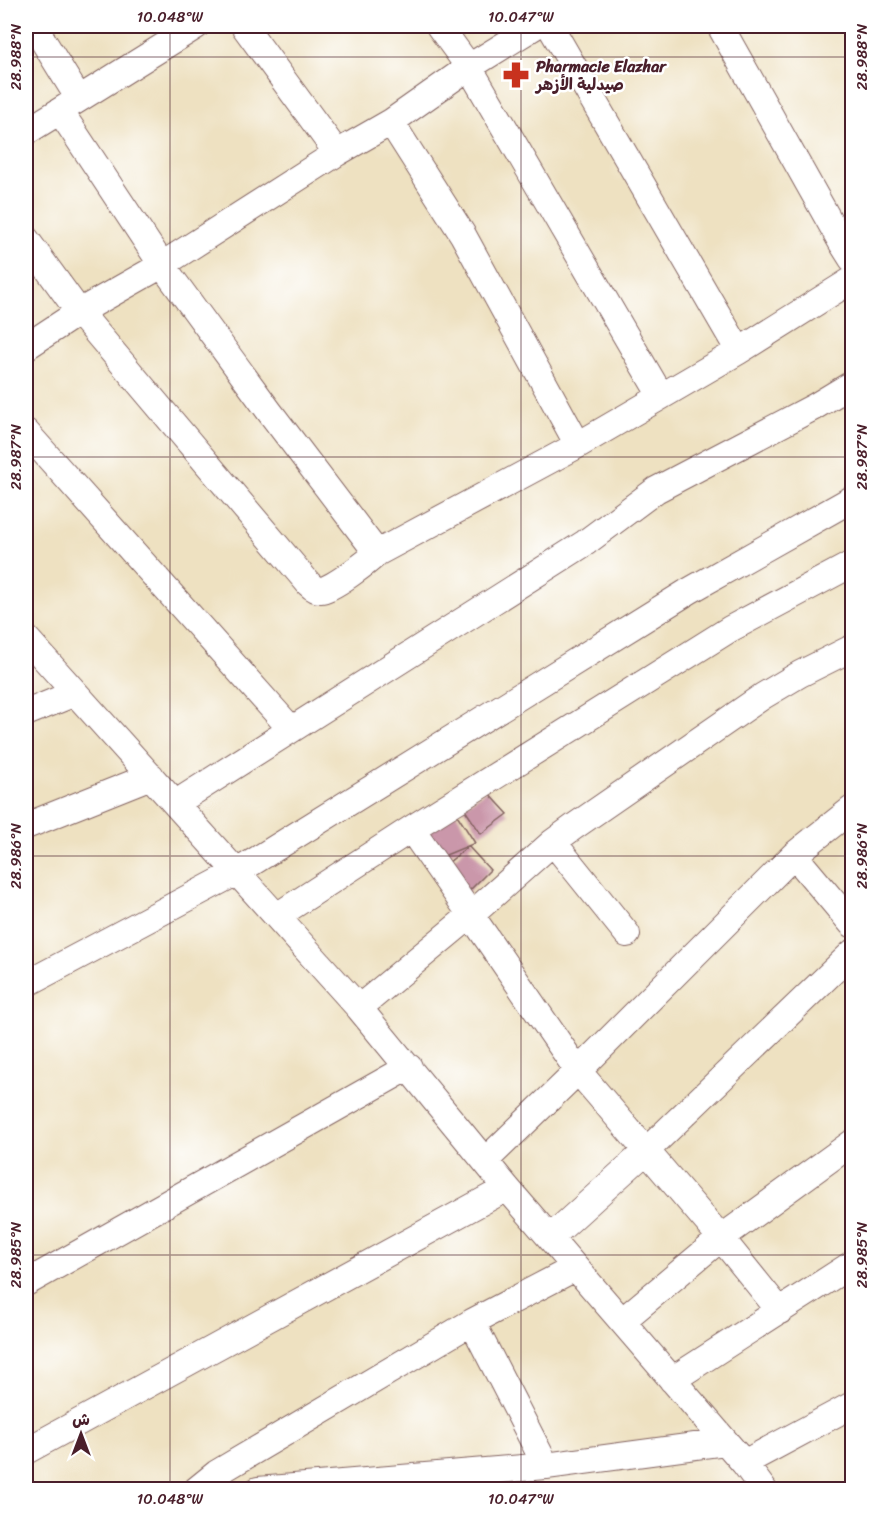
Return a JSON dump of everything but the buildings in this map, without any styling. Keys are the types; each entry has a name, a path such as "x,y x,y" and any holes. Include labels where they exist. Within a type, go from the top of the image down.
{"street":[{"path":"34,26 69,105 162,265 377,553"},
{"path":"26,132 196,26"},
{"path":"244,26 337,153"},
{"path":"439,26 469,67 661,396"},
{"path":"26,347 79,312 162,265 337,153 392,122 469,67 535,26"},
{"path":"550,26 739,351"},
{"path":"720,26 848,244"},
{"path":"392,122 463,235 578,445"},
{"path":"26,239 79,312 207,466 315,589 324,590 377,553 578,445 739,351 852,280"},
{"path":"176,803 585,543 657,490 814,407 852,384"},
{"path":"26,432 291,729"},
{"path":"26,984 237,872 690,591 852,499"},
{"path":"277,916 730,629 852,564"},
{"path":"26,638 359,1008 507,1188 744,1463 764,1490"},
{"path":"359,1008 471,915 553,842 763,696 852,648"},
{"path":"26,712 75,693"},
{"path":"26,826 151,776"},
{"path":"485,1161 794,855 852,809"},
{"path":"411,829 578,1071 721,1238 780,1311"},
{"path":"553,842 627,934"},
{"path":"794,855 852,924"},
{"path":"550,1238 646,1151 852,953"},
{"path":"26,1282 409,1067"},
{"path":"622,1321 721,1238 852,1143"},
{"path":"26,1451 507,1188"},
{"path":"672,1380 852,1264"},
{"path":"196,1490 217,1473 472,1322 575,1268"},
{"path":"472,1322 546,1466"},
{"path":"744,1463 852,1405"},
{"path":"258,1490 546,1466 725,1442"}],"place":[{"name":"Pharmacie Elazhar صيدلية الأزهر","path":"516,75"}]}
